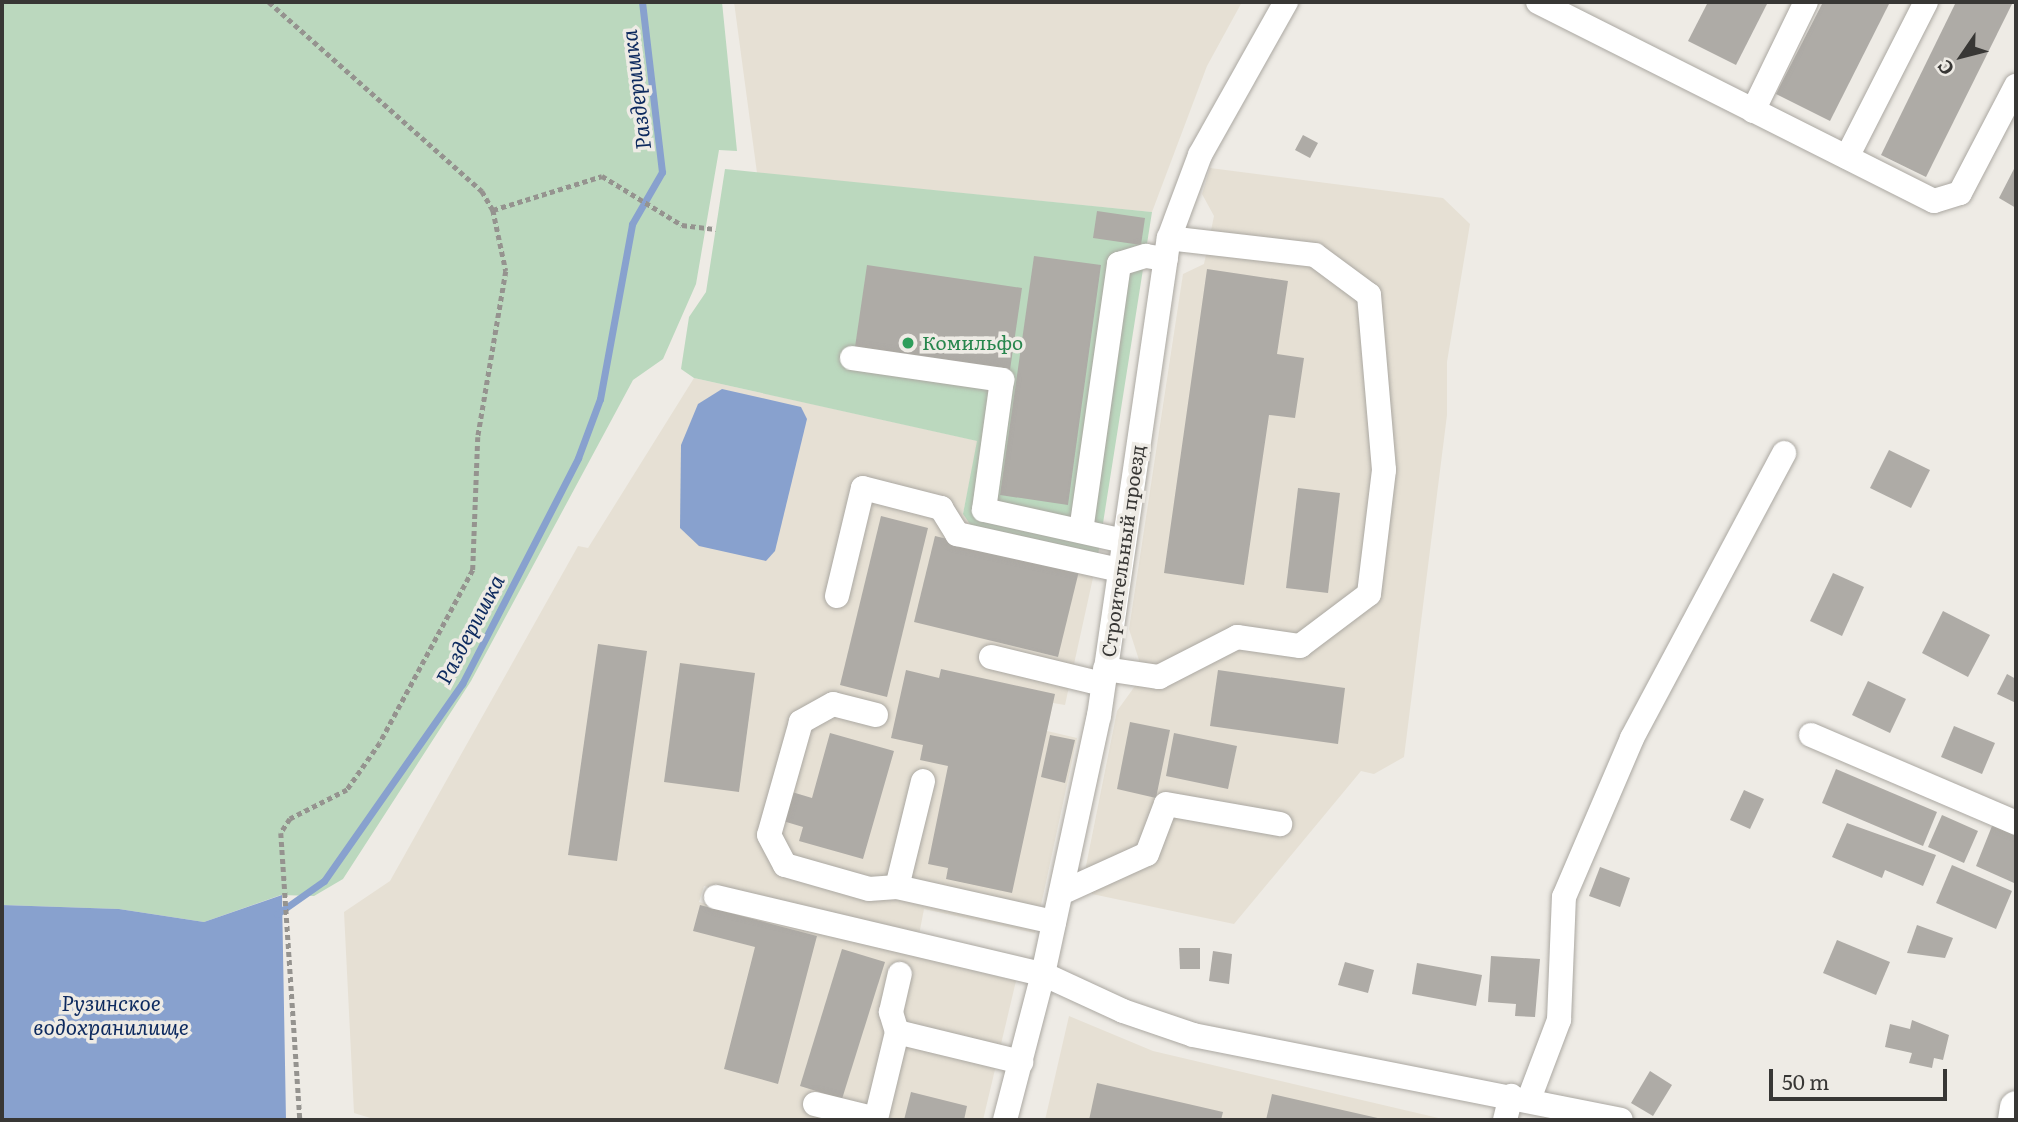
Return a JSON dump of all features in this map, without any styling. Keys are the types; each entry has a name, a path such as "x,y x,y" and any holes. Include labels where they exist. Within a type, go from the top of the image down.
{"main road":[{"path":"2014,1120 2016,1107"}],"street":[{"name":"Строительный проезд","path":"1005,1120 1043,974 1104,677 1168,248 1195,165 1286,2"},
{"path":"1538,2 1934,201 1949,201 1961,192 2016,86"},
{"path":"1753,111 1806,2"},
{"path":"1847,157 1926,2"},
{"path":"991,657 1104,677 1159,677 1237,637 1300,646 1369,594 1384,470 1369,295 1315,255 1168,248 1119,264 1081,531"},
{"path":"852,358 1002,380 984,510 1124,541"},
{"path":"1505,1120 1520,1097 1559,1020 1564,897 1632,738 1784,453"},
{"path":"837,596 863,488 941,508 957,534 1120,570"},
{"path":"876,715 833,704 801,722 769,835 785,865 869,889 897,887 1054,922"},
{"path":"1811,735 2016,823"},
{"path":"897,887 923,780"},
{"path":"1061,893 1147,854 1166,804 1280,824"},
{"path":"716,897 1043,974 1123,1012 1193,1035 1520,1097 1621,1120"},
{"path":"815,1104 876,1119 897,1032 891,1012 900,974"},
{"path":"897,1032 1021,1062"}],"path":[{"path":"269,2 456,165 494,210 506,271 478,437 474,570 380,743 347,790 290,819 281,833 299,1120"},
{"path":"494,210 602,176 637,193 659,212 682,225 716,229"}],"shaded area":[{"path":"734,2 1242,2 1207,66 1152,212 757,173"},
{"path":"1210,168 1443,198 1470,224 1447,362 1447,415 1404,757 1374,774 1361,771 1234,924 1092,894 1086,866 1117,711 1135,686 1139,660 1129,629 1183,274 1204,264 1214,216 1202,194"},
{"path":"694,378 978,441 963,514 1098,555 1065,705 1053,703 1047,731 1077,738 1035,933 924,909 919,935 704,886 699,902 1016,981 983,1120 377,1120 354,1113 344,912 390,881 578,546 588,548"},
{"path":"1069,1016 1153,1051 1447,1120 1045,1120"}],"green space":[{"path":"2,2 722,2 737,151 719,150 696,284 663,359 633,380 471,681 343,879 314,896 281,895 204,922 119,909 2,905"},
{"name":"Комильфо","path":"725,169 1152,212 1098,555 972,527 963,514 977,441 694,378 681,369 689,317 706,292"}],"water":[{"path":"722,389 801,407 807,419 775,551 766,561 699,546 680,528 681,445 698,404"},
{"name":"Рузинское водохранилище","path":"282,895 286,1120 2,1120 2,905 119,909 204,922"}],"building":[{"path":"1708,2 1768,2 1736,65 1688,41"},
{"path":"1823,2 1890,2 1830,121 1776,94"},
{"path":"1956,2 2013,2 1926,177 1881,155"},
{"path":"1303,135 1318,143 1310,158 1295,150"},
{"path":"2016,165 2016,208 1999,198"},
{"path":"1097,211 1145,218 1141,245 1093,238"},
{"path":"1034,256 1101,265 1068,505 1000,495"},
{"path":"867,265 1022,288 1010,370 855,347"},
{"path":"1207,269 1288,281 1277,354 1304,358 1295,418 1269,415 1244,585 1164,573"},
{"path":"1889,450 1930,470 1911,508 1870,488"},
{"path":"1298,488 1340,493 1328,593 1286,588"},
{"path":"881,516 928,528 887,697 840,685"},
{"path":"935,536 1079,571 1058,657 914,622"},
{"path":"1833,573 1864,587 1842,636 1810,621"},
{"path":"1943,611 1990,635 1968,677 1922,653"},
{"path":"598,644 647,651 617,861 568,855"},
{"path":"680,663 755,673 739,792 664,782"},
{"path":"941,669 1055,694 1012,893 946,879 948,868 928,864 948,766 920,760 923,745 891,738 906,670 939,678"},
{"path":"1218,670 1345,688 1338,744 1210,726"},
{"path":"2007,674 2016,679 2016,703 1997,694"},
{"path":"1868,681 1906,699 1890,733 1852,715"},
{"path":"1130,722 1170,730 1156,798 1117,789"},
{"path":"1954,726 1995,743 1982,774 1941,757"},
{"path":"830,733 894,751 863,859 799,841 803,827 783,821 792,792 812,798"},
{"path":"1174,733 1237,746 1228,789 1166,776"},
{"path":"1050,735 1075,740 1065,783 1041,777"},
{"path":"1836,769 1937,812 1923,846 1822,803"},
{"path":"1744,790 1764,799 1750,829 1730,820"},
{"path":"1942,815 1978,831 1964,863 1928,847"},
{"path":"1994,821 2016,830 2014,883 1976,866"},
{"path":"1847,823 1936,855 1923,886 1885,870 1882,878 1832,857"},
{"path":"1952,865 2012,891 1996,929 1936,903"},
{"path":"1600,867 1630,878 1620,907 1589,896"},
{"path":"700,905 817,936 778,1084 724,1069 755,947 693,931"},
{"path":"1917,925 1953,938 1945,958 1907,953"},
{"path":"1837,940 1890,962 1876,995 1823,973"},
{"path":"1179,948 1200,948 1200,969 1180,969"},
{"path":"842,949 885,962 842,1099 800,1086"},
{"path":"1213,951 1232,954 1229,984 1209,981"},
{"path":"1491,956 1540,959 1535,1017 1515,1016 1516,1004 1488,1002"},
{"path":"1345,962 1374,970 1368,993 1338,985"},
{"path":"1417,963 1482,975 1476,1006 1412,994"},
{"path":"1912,1020 1949,1035 1943,1060 1934,1058 1932,1068 1909,1063 1912,1053 1885,1047 1890,1024 1910,1029"},
{"path":"1650,1071 1672,1085 1653,1116 1631,1103"},
{"path":"1097,1083 1223,1112 1221,1120 1089,1120"},
{"path":"911,1092 967,1106 964,1120 904,1120"},
{"path":"1272,1094 1382,1119 1382,1120 1266,1120"}],"waterway":[{"name":"Раздеришка","path":"277,914 324,881 462,684 578,458 600,399 632,224 662,172 642,2"}],"place":[{"name":"Комильфо","path":"908,343"}]}
